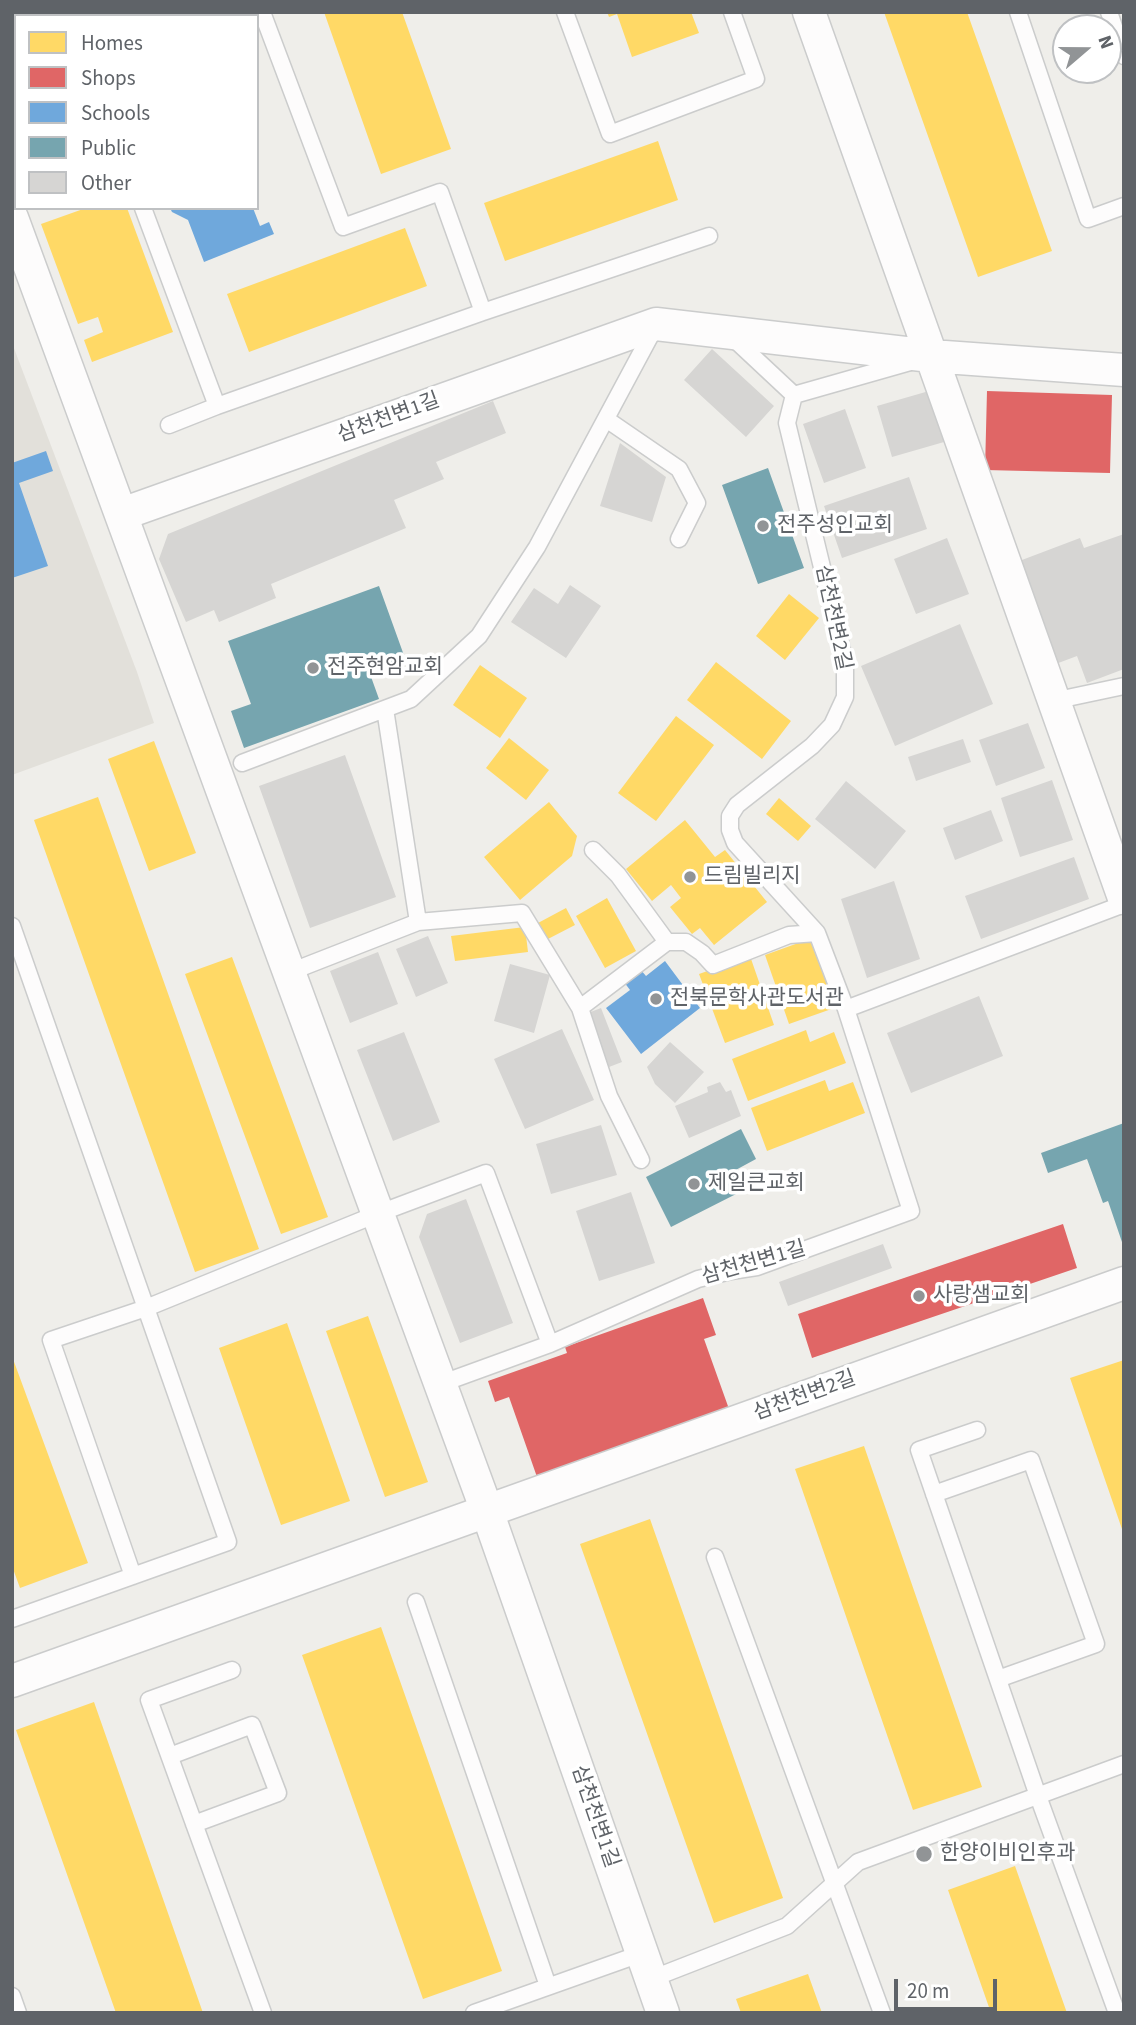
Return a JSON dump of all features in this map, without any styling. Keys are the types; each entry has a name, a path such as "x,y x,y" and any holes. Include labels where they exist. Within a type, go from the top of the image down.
{"street":[{"path":"808,12 1124,898"},
{"name":"삼천천변1길","path":"12,218 440,1384 663,2013"},
{"name":"삼천천변1길","path":"122,514 656,324 931,356"},
{"path":"931,356 1124,370"},
{"name":"삼천천변2길","path":"12,1681 1124,1283"}],"lane":[{"path":"262,12 343,227 440,192 483,312"},
{"path":"565,12 610,134 756,79 732,12"},
{"path":"1018,12 1088,219 1124,206"},
{"path":"1109,12 1124,55"},
{"path":"144,210 217,407"},
{"path":"169,425 483,312 709,236"},
{"path":"242,762 411,699 480,636 537,547 656,324"},
{"path":"728,333 794,395 931,356"},
{"name":"삼천천변2길","path":"794,395 787,424 845,662 845,697 832,725 812,746 737,805 730,816 730,830 735,843 817,933 846,1009"},
{"path":"606,419 679,470 697,503 679,539"},
{"path":"1053,701 1124,686"},
{"path":"385,709 418,922"},
{"path":"593,850 618,875 667,942"},
{"path":"846,1009 1124,904"},
{"path":"290,972 418,922 522,914 580,1008 609,1096 641,1160"},
{"path":"12,926 228,1542 12,1619"},
{"path":"580,1008 667,942 686,942 713,964 789,935 817,933"},
{"name":"삼천천변1길","path":"440,1384 550,1344 698,1279 757,1267 911,1211 846,1009"},
{"path":"134,1576 51,1340 146,1308 377,1214 486,1173 550,1344"},
{"path":"977,1430 919,1450 1038,1796 1117,2013"},
{"path":"934,1494 1031,1460 1097,1644 998,1679"},
{"path":"715,1557 882,2013"},
{"path":"416,1602 548,1986"},
{"path":"232,1670 149,1700 263,2013"},
{"path":"170,1756 252,1725 278,1793 194,1824"},
{"path":"474,2013 548,1986 647,1966 787,1926 858,1862 1124,1765"},
{"path":"12,1996 18,2013"}],"shaded area":[{"path":"12,343 154,723 12,775"}],"building: Homes":[{"path":"39,12 120,14 40,14"},
{"path":"324,12 402,12 451,149 381,174"},
{"path":"607,12 691,12 699,33 632,57 617,14 609,17"},
{"path":"884,12 967,12 1052,251 978,277"},
{"path":"658,141 678,200 505,261 484,203"},
{"path":"80,210 128,210 173,332 92,362 84,340 103,332 98,317 78,324 41,224"},
{"path":"405,228 427,286 249,352 227,294"},
{"path":"789,594 819,618 785,660 756,636"},
{"path":"716,662 791,721 762,759 687,700"},
{"path":"480,665 527,698 500,738 453,705"},
{"path":"676,716 714,745 656,821 618,793"},
{"path":"509,738 549,770 526,800 486,768"},
{"path":"154,741 196,853 149,871 108,759"},
{"path":"98,797 259,1249 195,1272 34,820"},
{"path":"779,798 811,826 798,841 766,814"},
{"path":"549,802 577,836 572,856 520,900 484,857"},
{"name":"드림빌리지","path":"685,820 715,857 725,850 767,902 714,945 700,928 692,934 670,907 681,898 671,885 652,901 626,869"},
{"path":"607,898 636,951 605,968 576,916"},
{"path":"566,908 575,925 546,940 538,923"},
{"path":"525,927 528,952 455,961 451,936"},
{"path":"815,937 840,1006 789,1024 765,955"},
{"path":"750,956 774,1025 725,1043 699,974"},
{"path":"232,957 328,1217 281,1234 185,974"},
{"path":"806,1030 810,1042 834,1032 846,1063 748,1101 732,1059"},
{"path":"825,1080 829,1091 853,1082 865,1113 767,1151 751,1108"},
{"path":"368,1316 428,1482 385,1497 326,1331"},
{"path":"287,1323 350,1501 281,1525 219,1348"},
{"path":"13,1359 88,1563 20,1588 12,1566"},
{"path":"1124,1360 1124,1532 1123,1532 1070,1378"},
{"path":"864,1446 982,1787 913,1810 795,1469"},
{"path":"650,1519 783,1898 714,1923 580,1544"},
{"path":"381,1627 502,1971 423,1999 302,1655"},
{"path":"94,1702 203,2013 116,2013 16,1730"},
{"path":"1015,1866 1067,2013 991,2013 948,1890"},
{"path":"808,1974 822,2013 741,2013 736,1999"}],"building: Shops":[{"path":"987,391 1112,395 1110,473 985,470"},
{"path":"1063,1224 1077,1268 812,1358 798,1314"},
{"path":"703,1298 716,1335 704,1339 729,1409 537,1477 509,1397 495,1402 488,1381 567,1353 565,1347"}],"building: Schools":[{"path":"171,210 254,210 260,226 269,222 274,234 204,262 188,220"},
{"path":"46,451 53,471 19,483 48,566 12,578 12,463"},
{"name":"전북문학사관도서관","path":"665,961 700,1008 641,1054 606,1008 630,990 624,982 640,969 646,976"}],"building: Public":[{"name":"전주성인교회","path":"768,468 804,568 758,584 722,485"},
{"name":"전주현암교회","path":"379,586 406,661 370,674 379,699 244,748 231,711 251,704 228,641"},
{"path":"1124,1123 1123,1245 1108,1201 1103,1203 1087,1159 1048,1173 1041,1153"},
{"name":"제일큰교회","path":"741,1129 756,1159 732,1172 742,1191 671,1227 646,1177"}],"building: Other":[{"path":"712,349 774,406 746,437 684,380"},
{"path":"929,391 944,442 892,457 877,406"},
{"path":"493,401 506,433 436,462 444,479 394,500 406,528 271,584 276,598 219,622 214,610 186,622 159,559 168,534"},
{"path":"845,409 866,468 824,483 803,424"},
{"path":"620,443 666,477 652,522 600,506"},
{"path":"909,477 927,529 842,558 824,506"},
{"path":"1124,534 1124,669 1087,683 1077,656 1053,665 1014,563 1080,538 1084,548"},
{"path":"947,538 969,594 916,614 894,559"},
{"path":"570,585 601,606 566,658 511,622 534,588 558,604"},
{"path":"960,624 993,704 895,746 861,666"},
{"path":"1028,723 1045,768 996,786 979,740"},
{"path":"963,739 971,762 916,781 908,757"},
{"path":"345,755 396,897 310,928 259,786"},
{"path":"1052,780 1073,840 1020,857 1001,798"},
{"path":"846,781 906,831 875,869 815,819"},
{"path":"991,810 1003,841 955,860 943,828"},
{"path":"1074,857 1089,899 981,939 965,896"},
{"path":"894,881 920,959 867,978 841,899"},
{"path":"428,936 448,983 416,997 396,949"},
{"path":"378,952 398,1004 350,1023 330,971"},
{"path":"510,964 550,975 534,1033 494,1021"},
{"path":"979,996 1003,1056 911,1093 887,1033"},
{"path":"601,1008 622,1062 609,1067 588,1013"},
{"path":"562,1029 594,1100 525,1129 494,1059"},
{"path":"404,1032 440,1122 393,1141 357,1050"},
{"path":"670,1042 704,1072 675,1103 655,1084 647,1067"},
{"path":"720,1082 726,1092 731,1090 741,1116 689,1138 675,1106 708,1092 707,1087"},
{"path":"601,1125 617,1175 551,1194 536,1144"},
{"path":"631,1192 655,1263 599,1281 576,1211"},
{"path":"466,1199 513,1323 460,1343 419,1237 427,1214"},
{"path":"883,1244 892,1268 788,1306 779,1282"}],"place":[{"name":"전주성인교회","path":"763,526"},
{"name":"전주현암교회","path":"313,668"},
{"name":"드림빌리지","path":"690,877"},
{"name":"전북문학사관도서관","path":"656,999"},
{"name":"제일큰교회","path":"694,1184"},
{"name":"사랑샘교회","path":"919,1296"},
{"name":"한양이비인후과","path":"924,1854"}]}
